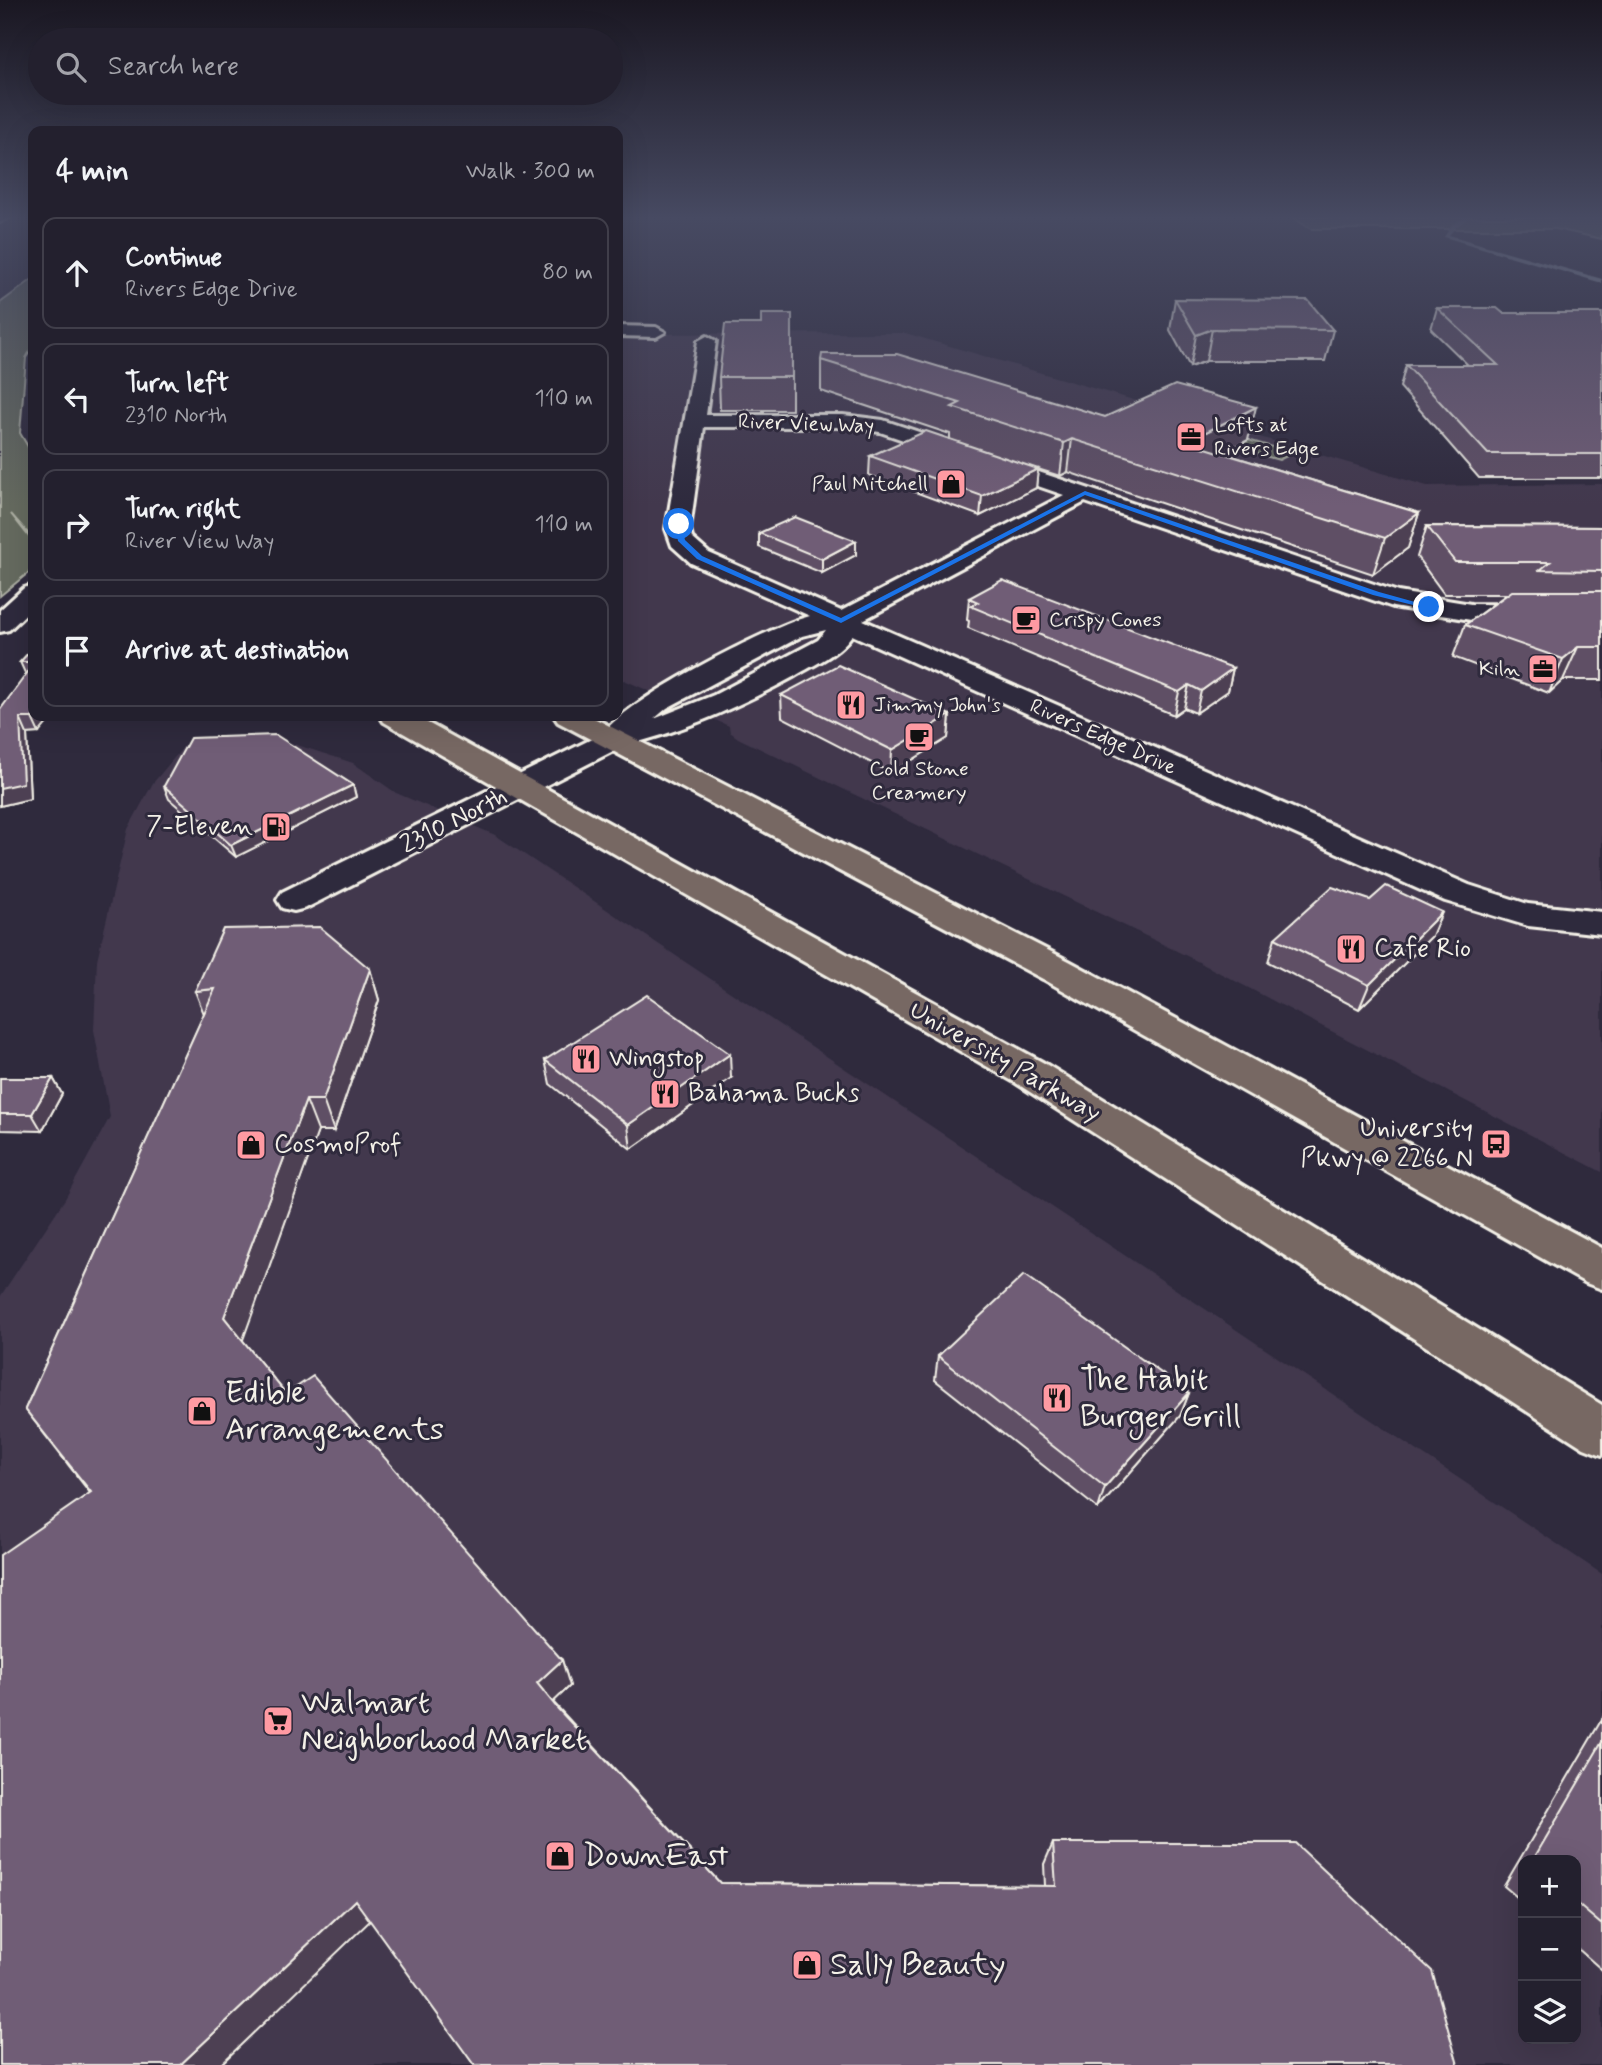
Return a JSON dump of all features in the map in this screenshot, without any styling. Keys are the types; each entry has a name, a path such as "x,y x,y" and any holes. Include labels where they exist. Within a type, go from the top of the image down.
{"main road":[{"name":"University Parkway","path":"403,721 1030,1073 1602,1432"},
{"path":"577,721 1056,970 1602,1270"}],"street":[{"path":"623,331 656,332"},
{"name":"Rivers Edge Drive","path":"708,341 678,529 685,546 709,563 1457,893 1518,914 1602,923"},
{"name":"River View Way","path":"695,421 843,421 883,426 1411,603 1471,612 1602,613"},
{"name":"2310 North","path":"294,900 613,740 666,727 711,709 828,646 839,634 841,621 1085,493"},
{"path":"0,624 28,598"}],"shaded area":[{"path":"905,333 1427,486 1602,484 1602,1172 1189,957 738,738 730,732 729,726 623,680 623,334"},
{"path":"291,743 353,763 396,793 495,835 1602,1574 1602,2065 0,2065 0,1297 65,1199 110,1117 94,1030 97,960 128,829 153,783 185,745"}],"green space":[{"path":"0,313 28,313 28,355 20,433 28,447 28,533 11,514 28,536 28,573 0,596"},
{"path":"1248,440 1293,453 1279,460 1243,450 1246,447 1239,445"}],"building":[{"path":"1183,313 1319,313 1333,330 1212,329 1196,335"},
{"path":"1443,313 1602,313 1602,454 1488,454 1406,365 1498,365"},
{"path":"761,314 792,314 792,377 719,377 725,324 761,324"},
{"path":"822,354 897,354 1105,417 1175,385 1256,407 1186,442 1419,513 1385,538 1072,439 1064,443 952,407 960,403 821,360"},
{"path":"926,431 1038,469 982,496 870,456"},
{"path":"795,517 856,541 822,559 759,533"},
{"path":"1427,526 1602,527 1602,571 1540,570 1550,562 1455,562"},
{"path":"1002,580 1233,668 1201,691 1189,685 1179,692 970,606 978,602 969,598"},
{"path":"1512,591 1602,591 1602,647 1578,647 1563,659 1465,625"},
{"path":"28,653 28,662 20,662"},
{"path":"838,665 950,715 892,750 781,695"},
{"path":"28,672 28,718 20,718 23,783 0,788 0,710"},
{"path":"276,735 353,785 231,845 164,786 190,738"},
{"name":"Cafe Rio","path":"1386,886 1442,912 1369,985 1275,938 1332,887 1370,900"},
{"path":"320,927 370,969 323,1100 306,1100 224,1317 286,1394 313,1376 562,1660 537,1683 720,1883 1056,1886 1053,1843 1295,1843 1432,1971 1458,2065 474,2065 355,1900 180,2065 0,2065 0,1555 91,1492 25,1409 215,989 195,991 223,929"},
{"path":"647,995 730,1054 628,1125 545,1060"},
{"path":"0,1078 53,1078 32,1114 0,1114"},
{"name":"The Habit Burger Grill","path":"1024,1275 1189,1393 1105,1487 938,1356"},
{"path":"1602,1742 1602,1925 1581,1907 1581,1855 1536,1855"}],"place":[{"name":"Lofts at Rivers Edge","path":"1191,437"},
{"name":"Paul Mitchell","path":"951,484"},
{"name":"Crispy Cones","path":"1026,620"},
{"name":"Kiln","path":"1543,669"},
{"name":"Jimmy John's","path":"851,705"},
{"name":"Cold Stone Creamery","path":"919,737"},
{"name":"7-Eleven","path":"276,827"},
{"name":"Cafe Rio","path":"1351,949"},
{"name":"Wingstop","path":"586,1059"},
{"name":"Bahama Bucks","path":"665,1094"},
{"name":"University Pkwy @ 2266 N","path":"1496,1144"},
{"name":"CosmoProf","path":"251,1145"},
{"name":"The Habit Burger Grill","path":"1057,1398"},
{"name":"Edible Arrangements","path":"202,1411"},
{"name":"Walmart Neighborhood Market","path":"278,1721"},
{"name":"DownEast","path":"560,1856"},
{"name":"Sally Beauty","path":"807,1965"}],"route":[{"path":"679,524 678,535 681,541 700,558 841,621 1085,493 1376,593 1429,607"}]}
